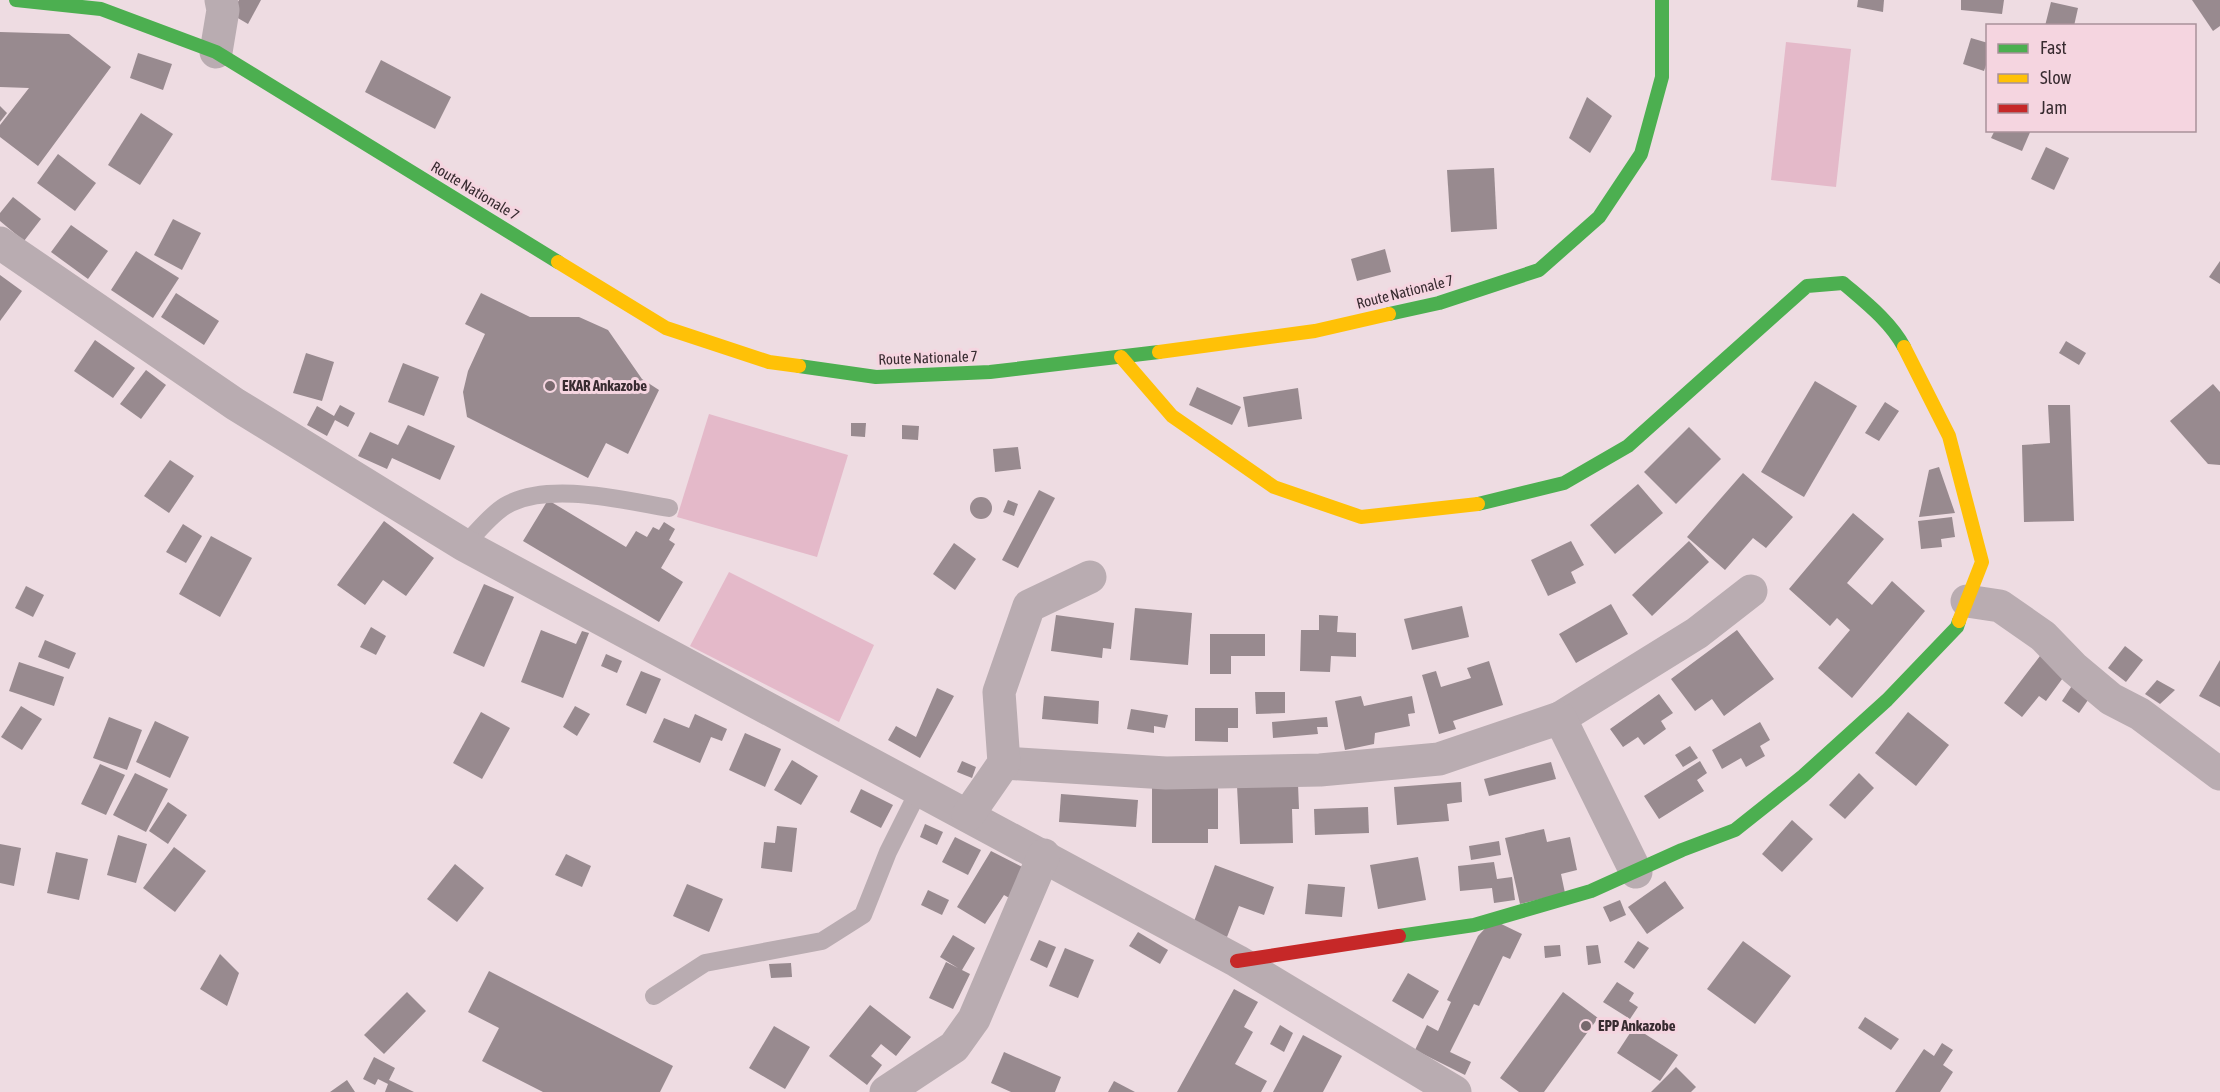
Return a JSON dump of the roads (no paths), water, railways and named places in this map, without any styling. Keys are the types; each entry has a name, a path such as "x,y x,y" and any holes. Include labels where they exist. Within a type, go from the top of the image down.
{"street":[{"path":"0,0 6,0"},
{"name":"Route Nationale 7","path":"16,0 55,2 101,9 216,52 666,328 769,362 876,378 990,372 1315,331 1439,303 1539,270 1599,217 1641,154 1662,77 1662,0"},
{"path":"216,52 223,10 221,0"},
{"path":"0,243 236,404 464,544 1237,961 1455,1092"},
{"path":"1121,357 1172,416 1274,487 1361,517 1480,504 1564,483 1629,446 1807,286 1843,283 1880,316 1898,336 1949,436 1982,562 1957,627 1887,700 1803,776 1735,830 1682,850 1591,891 1474,925 1237,961"},
{"path":"968,815 1004,763 999,692 1029,606 1090,577"},
{"path":"1004,763 1166,773 1320,770 1439,759 1560,718 1697,633 1751,591"},
{"path":"1967,601 2000,606 2043,636 2074,668 2111,699 2140,714 2220,774"},
{"path":"1560,718 1636,872"},
{"path":"886,1092 954,1047 974,1019 1044,855"}],"lane":[{"path":"464,544 503,507 528,496 583,494 669,508"},
{"path":"654,996 705,963 822,941 862,915 888,852 919,790"}],"place":[{"name":"EKAR Ankazobe","path":"550,386"},
{"name":"EPP Ankazobe","path":"1586,1026"}]}
